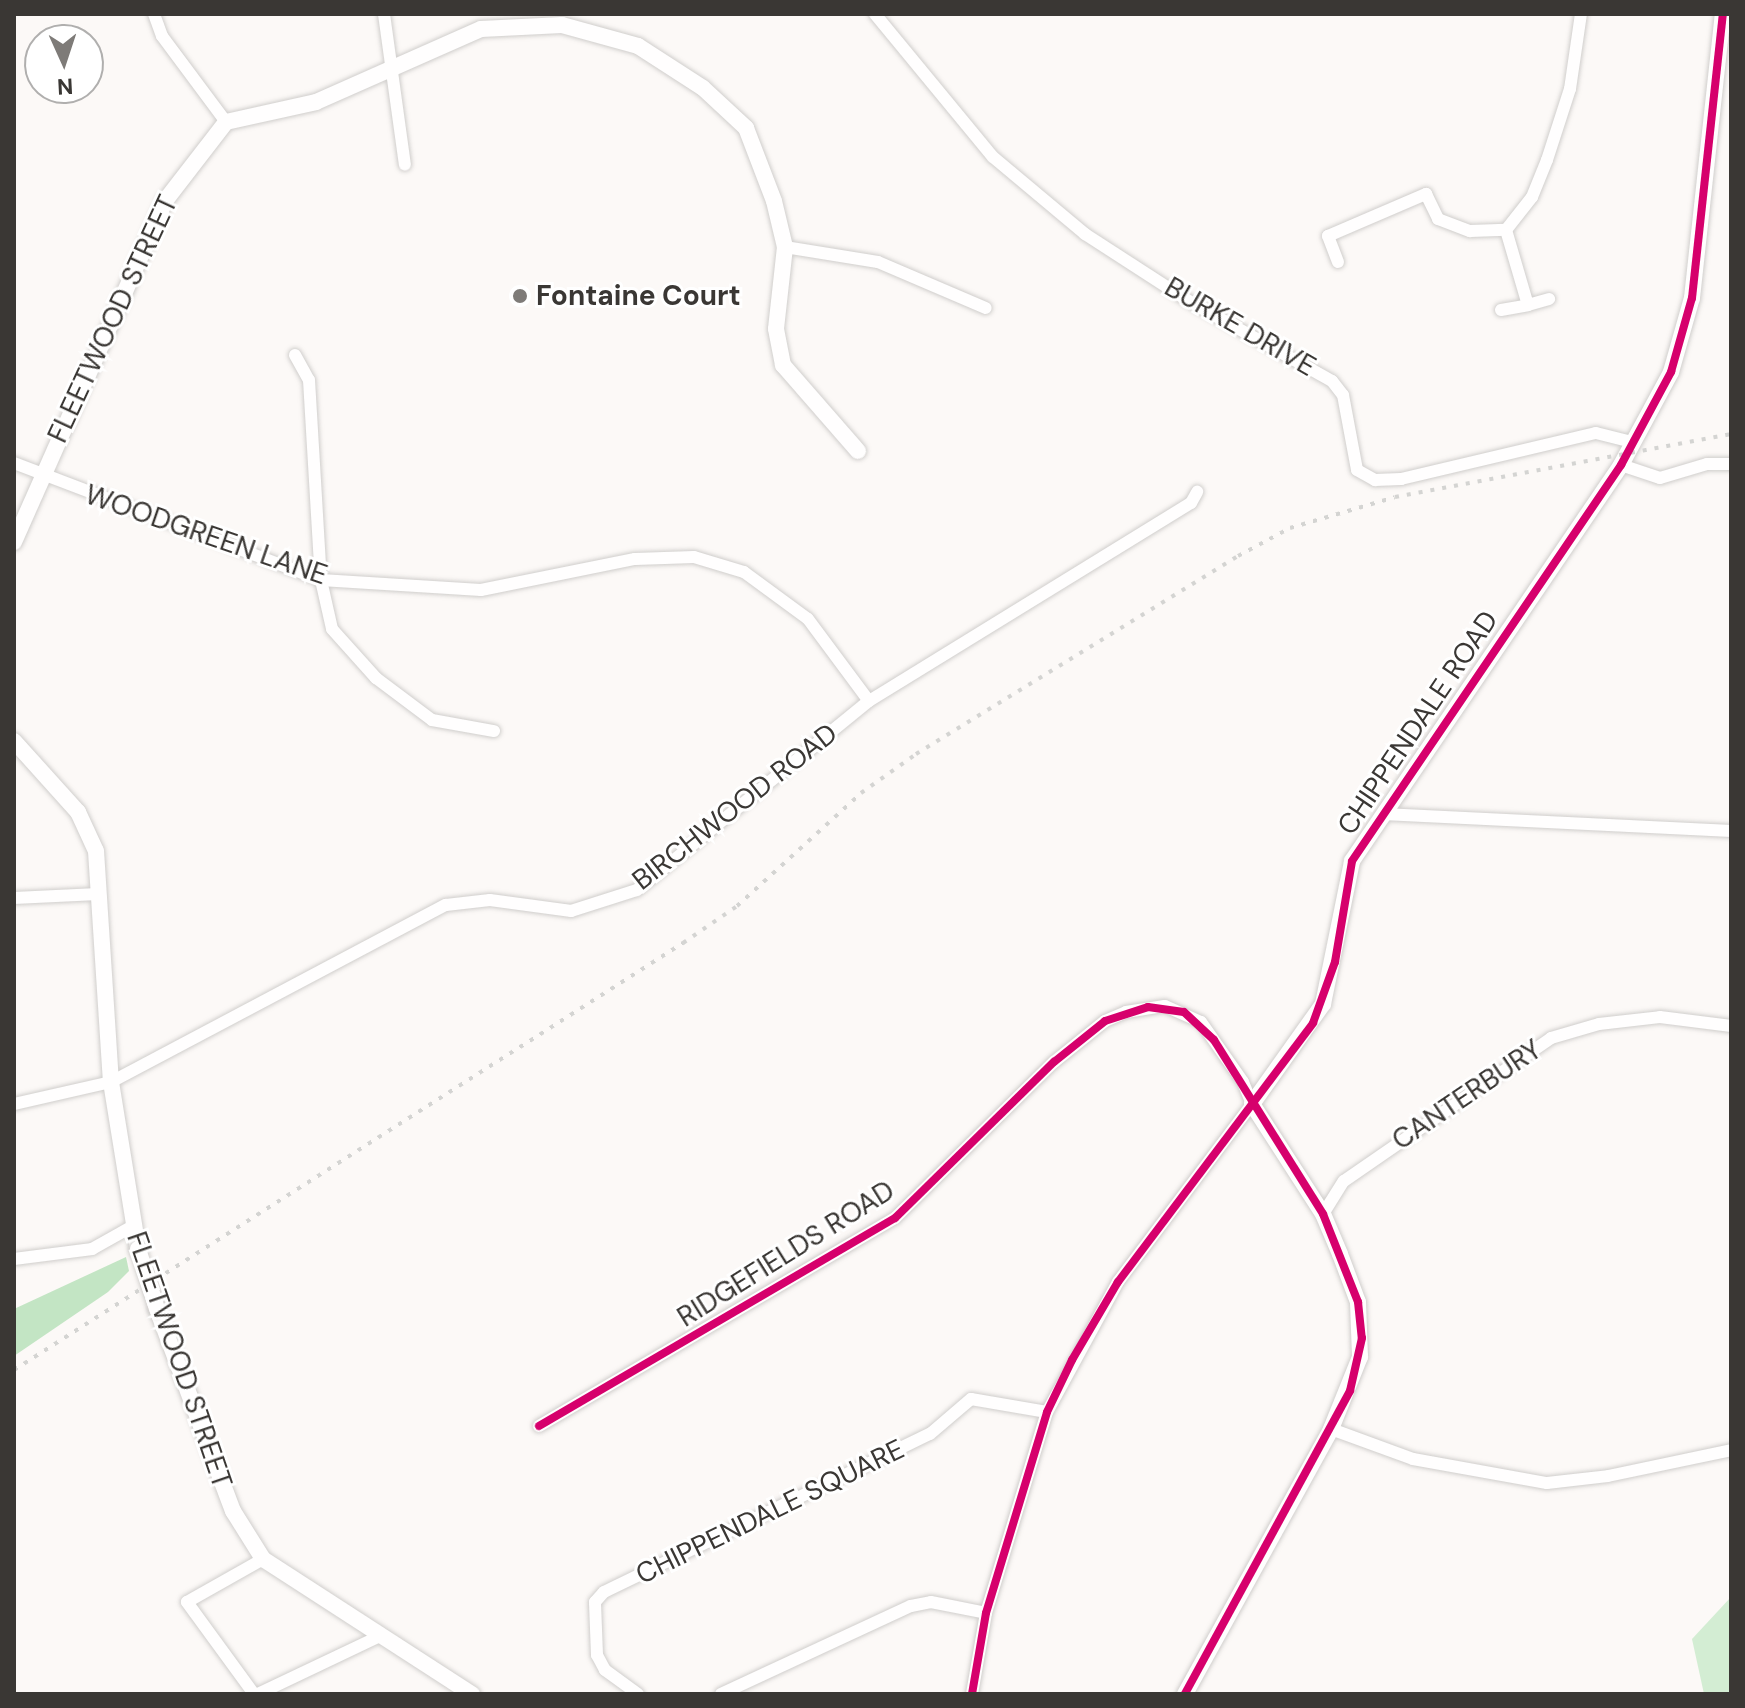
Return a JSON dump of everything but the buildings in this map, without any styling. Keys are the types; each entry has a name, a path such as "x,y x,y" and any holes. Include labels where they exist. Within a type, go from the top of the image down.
{"street":[{"path":"154,14 162,36 226,122 316,102 387,66 481,29 562,25 638,46 703,88 746,128 774,201 785,247 776,329 783,365 858,451"},
{"path":"384,14 387,66 405,165"},
{"name":"BURKE DRIVE","path":"875,14 993,157 1085,234 1187,300 1332,381 1343,395 1357,470 1375,480 1401,479 1596,433 1632,442"},
{"path":"1506,230 1532,197 1570,89 1581,14"},
{"name":"CHIPPENDALE ROAD","path":"972,1694 986,1613 1047,1412 1118,1282 1323,1004 1352,861 1621,465 1665,386 1683,337 1723,14"},
{"name":"FLEETWOOD STREET","path":"14,542 39,476 165,201 226,122"},
{"path":"1338,262 1328,236 1426,194 1438,219 1470,231 1506,230"},
{"path":"1506,230 1528,305"},
{"path":"785,247 878,262 986,308"},
{"path":"1501,310 1549,299"},
{"path":"295,355 309,380 321,580 332,629 376,678 432,720 494,731"},
{"name":"WOODGREEN LANE","path":"14,463 39,476 321,580 481,590 635,559 694,557 744,572 808,619 869,701"},
{"path":"1621,465 1660,478 1707,464 1731,464"},
{"name":"BIRCHWOOD ROAD","path":"14,1104 111,1082 446,905 490,900 571,911 637,890 869,701 1191,503 1197,492"},
{"name":"FLEETWOOD STREET","path":"14,741 78,812 96,851 111,1082 131,1227 157,1309 233,1511 263,1559 378,1637 472,1694"},
{"path":"1384,814 1731,831"},
{"path":"14,898 98,894"},
{"name":"RIDGEFIELDS ROAD","path":"539,1426 895,1218 1054,1062 1115,1016 1165,1006 1201,1022 1243,1082 1252,1104 1323,1214 1361,1320 1357,1369 1331,1429 1185,1694"},
{"name":"CANTERBURY","path":"1323,1214 1344,1181 1551,1038 1599,1024 1660,1017 1731,1026"},
{"path":"14,1259 92,1249 131,1227"},
{"name":"CHIPPENDALE SQUARE","path":"638,1694 605,1670 597,1655 595,1602 604,1592 930,1434 971,1399 1047,1412"},
{"path":"1331,1429 1413,1459 1547,1483 1608,1476 1731,1450"},
{"path":"263,1559 187,1602 256,1694 378,1637"},
{"path":"721,1694 911,1606 931,1602 986,1613"}],"green space":[{"path":"126,1257 129,1271 108,1292 14,1356 14,1309"},
{"path":"1731,1597 1731,1694 1704,1694 1692,1639"}],"railway":[{"path":"14,1370 683,943 737,906 861,793 916,754 1238,556 1290,528 1395,497 1731,434"}],"cycle path":[{"path":"972,1694 986,1613 1047,1412 1072,1360 1118,1282 1313,1023 1335,962 1352,861 1621,465 1671,372 1692,298 1723,14"},
{"path":"539,1426 895,1218 1054,1062 1105,1021 1148,1007 1184,1012 1214,1040 1323,1214 1358,1302 1362,1338 1350,1391 1185,1694"}],"place":[{"name":"Fontaine Court","path":"520,296"}]}
